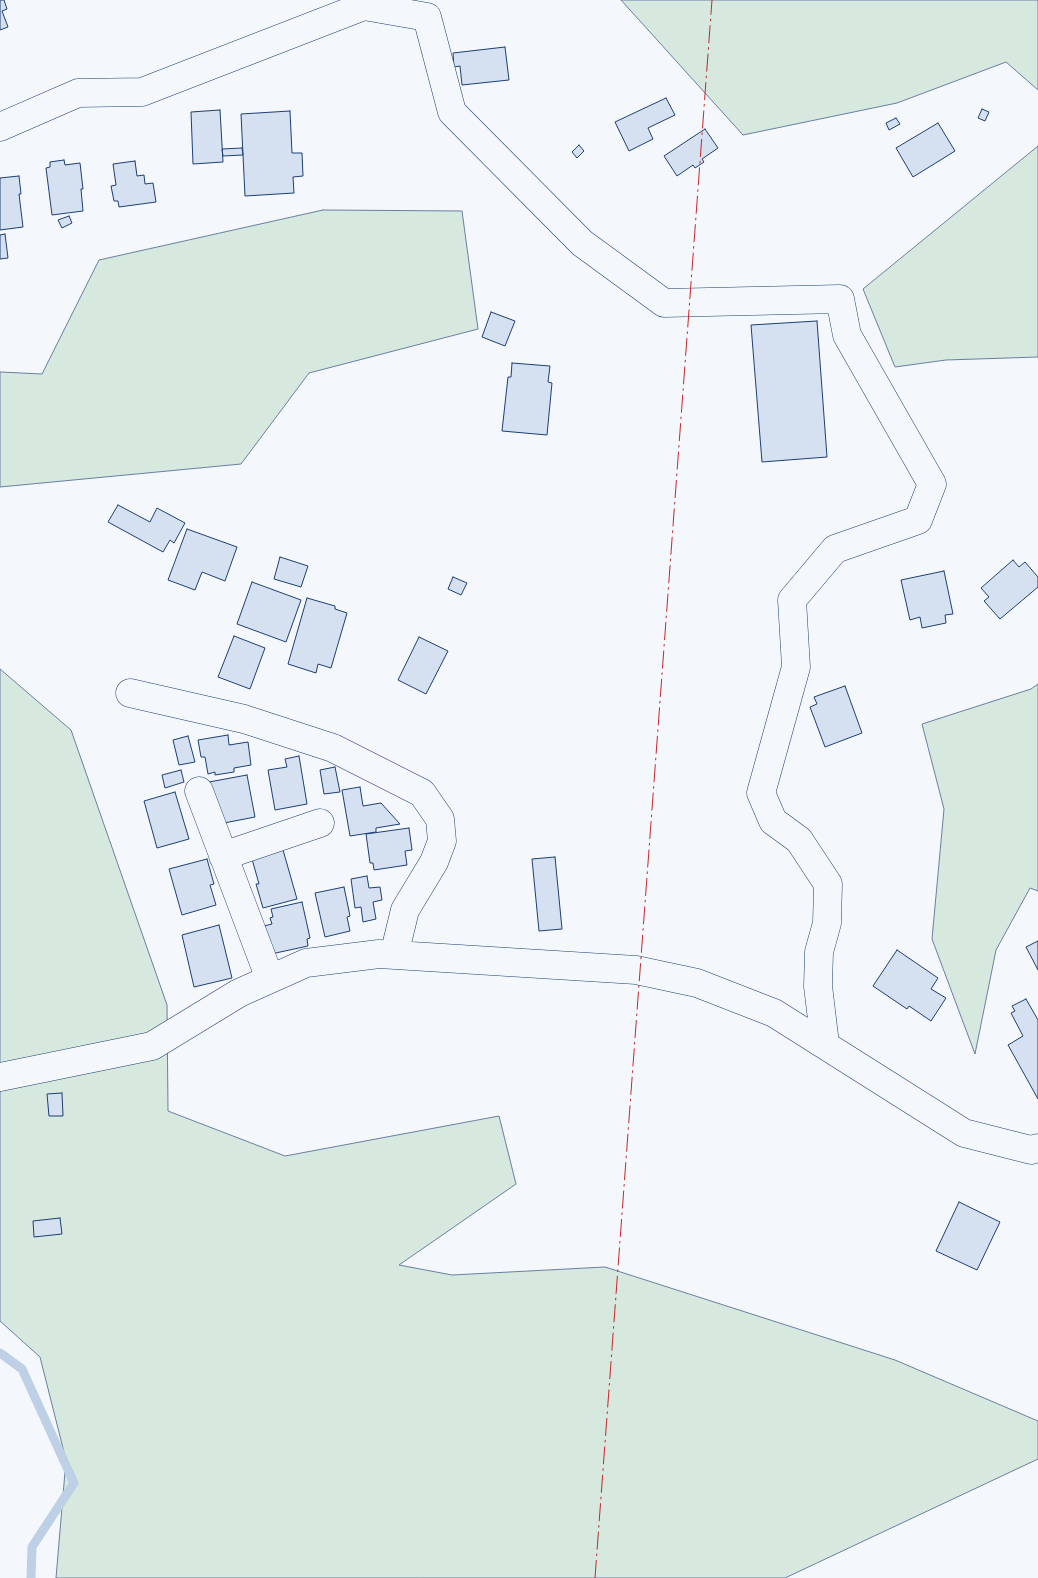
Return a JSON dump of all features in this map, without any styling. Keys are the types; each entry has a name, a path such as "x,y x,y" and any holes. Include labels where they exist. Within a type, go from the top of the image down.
{"street":[{"path":"0,127 78,93 142,92 364,6 427,17 452,112 582,243 664,303 840,299 847,335 932,484 918,520 835,549 792,600 796,667 761,793 773,821 799,840 828,884 827,923 819,952 818,986 825,1044"},
{"path":"130,693 244,719 333,748 422,793 440,819 442,840 434,862 405,910 394,955"},
{"path":"198,791 270,979"},
{"path":"223,856 320,823"},
{"path":"0,1077 152,1046 239,993 306,963 379,954 636,970 697,983 774,1013 964,1133 1031,1150 1038,1148"}],"shaded area":[{"path":"621,0 1038,0 1038,90 1006,62 897,103 743,135"},
{"path":"1038,146 1038,357 946,360 895,367 863,289"},
{"path":"323,210 462,211 478,329 309,373 241,464 0,487 0,372 42,374 99,260"},
{"path":"0,669 71,730 167,1005 168,1111 285,1156 499,1116 516,1184 399,1265 452,1275 605,1267 895,1360 1038,1421 1038,1459 785,1578 56,1578 66,1460 40,1357 0,1321"},
{"path":"1038,684 1038,891 1030,888 996,950 975,1054 932,939 944,809 922,724 1031,689"}],"building":[{"path":"0,0 4,0 7,9 2,11 8,27 0,30"},
{"path":"505,47 509,80 462,85 460,66 454,67 453,53"},
{"path":"666,98 675,115 648,128 653,139 629,151 615,122"},
{"path":"982,109 989,112 985,121 978,118"},
{"path":"220,110 223,162 193,164 191,112"},
{"path":"290,111 292,153 302,153 303,176 293,177 294,193 245,196 241,114"},
{"path":"896,118 900,124 889,130 886,123"},
{"path":"938,123 955,151 913,177 896,148"},
{"path":"705,129 718,148 702,159 704,162 695,168 693,165 677,176 664,156"},
{"path":"579,145 584,151 577,158 572,152"},
{"path":"242,148 243,155 223,156 222,149"},
{"path":"64,160 65,165 80,163 83,211 52,215 46,168 50,167 50,162"},
{"path":"135,161 137,176 144,175 145,184 153,183 156,202 119,207 118,201 114,201 111,186 116,185 113,164"},
{"path":"19,176 23,227 0,230 0,178"},
{"path":"69,216 72,223 62,228 58,220"},
{"path":"5,234 8,258 0,259 0,235"},
{"path":"491,312 515,321 505,346 482,337"},
{"path":"817,321 827,457 762,462 751,325"},
{"path":"512,363 550,366 548,382 552,383 547,435 502,431 508,377 511,377"},
{"path":"118,505 150,522 157,508 185,523 174,543 170,540 163,552 108,522"},
{"path":"187,529 237,547 225,581 202,572 195,590 168,580"},
{"path":"280,557 308,566 301,587 274,579"},
{"path":"1013,560 1019,567 1025,562 1038,577 1038,587 1000,619 984,601 989,597 981,588"},
{"path":"944,571 953,614 945,615 946,623 922,628 920,617 910,620 901,580"},
{"path":"453,577 467,583 461,595 448,589"},
{"path":"252,582 301,600 286,642 237,624"},
{"path":"307,598 335,606 335,609 347,613 331,668 318,664 316,673 288,664"},
{"path":"234,636 265,648 250,689 218,677"},
{"path":"419,637 448,651 426,694 398,680"},
{"path":"845,686 862,733 825,747 810,707 817,704 814,697"},
{"path":"228,735 229,745 248,742 251,765 234,768 234,772 215,775 215,772 208,774 205,757 201,757 198,740"},
{"path":"188,736 195,762 179,765 173,740"},
{"path":"299,756 307,804 275,810 268,770 287,767 285,759"},
{"path":"335,767 340,792 324,794 320,770"},
{"path":"181,770 184,782 165,788 162,775"},
{"path":"247,775 255,817 224,823 216,818 209,782"},
{"path":"360,787 363,806 381,803 400,824 376,828 376,832 350,836 342,790"},
{"path":"175,792 189,839 157,848 144,801"},
{"path":"409,828 412,850 405,851 407,865 374,870 373,863 370,863 366,834"},
{"path":"283,850 297,899 263,908 256,884 259,884 252,859"},
{"path":"555,857 562,929 539,931 532,859"},
{"path":"207,859 214,884 210,885 216,905 182,915 169,869"},
{"path":"367,876 369,888 380,887 382,900 373,902 376,919 363,922 361,907 355,908 351,879"},
{"path":"344,887 350,916 347,917 350,931 325,937 315,893"},
{"path":"302,902 310,938 307,939 308,946 271,954 264,926 272,924 270,918 273,917 271,909"},
{"path":"219,925 232,978 194,987 182,935"},
{"path":"1038,941 1038,970 1026,947"},
{"path":"897,950 938,978 931,989 946,998 931,1021 909,1006 907,1009 873,986"},
{"path":"1026,999 1038,1020 1038,1099 1008,1045 1023,1036 1011,1013 1015,1011 1012,1006"},
{"path":"62,1093 63,1116 49,1116 47,1094"},
{"path":"959,1202 1000,1222 977,1270 936,1251"},
{"path":"60,1218 62,1234 34,1237 33,1221"}],"waterway":[{"path":"0,1353 22,1369 74,1483 32,1547 31,1578"}],"power":[{"path":"595,1578 712,0"}]}
